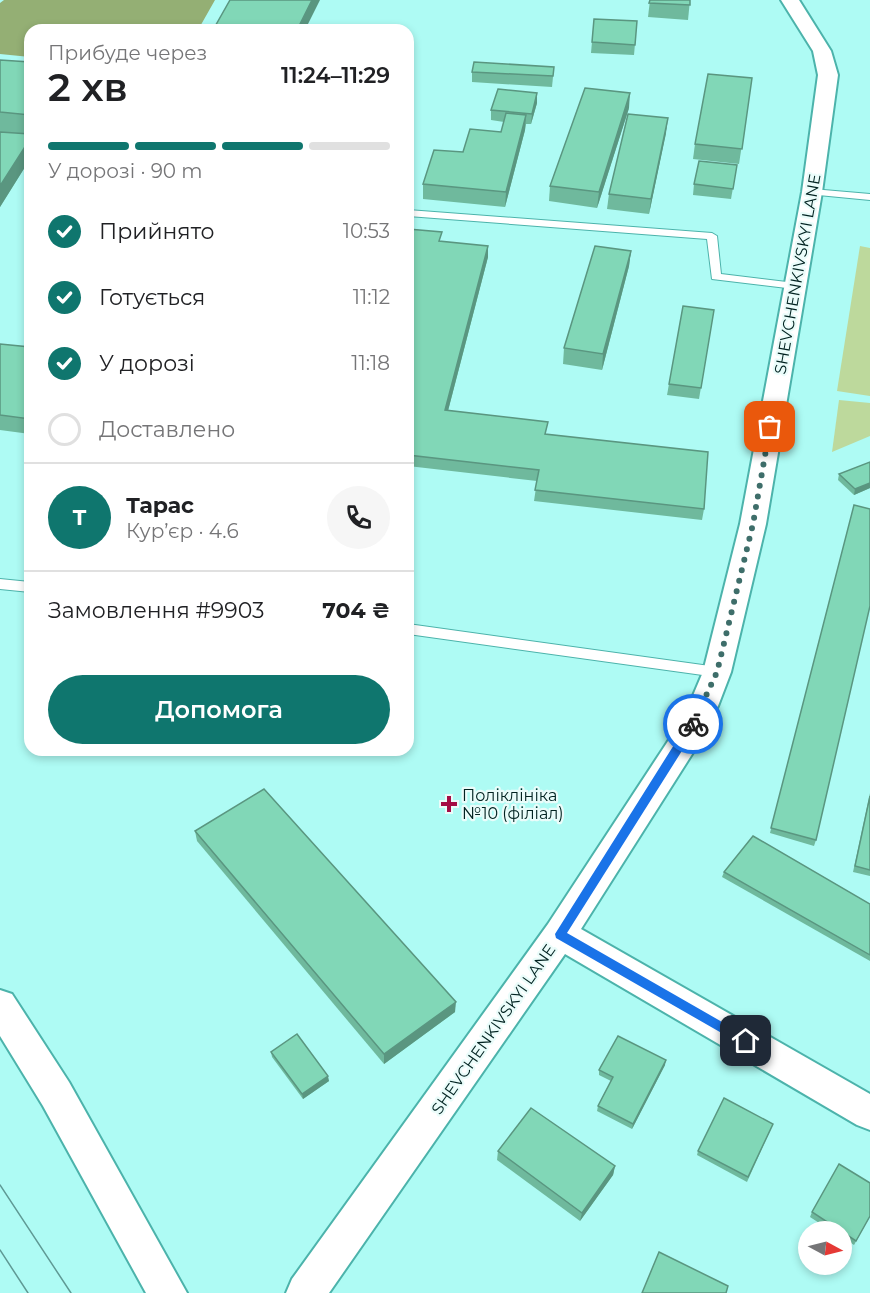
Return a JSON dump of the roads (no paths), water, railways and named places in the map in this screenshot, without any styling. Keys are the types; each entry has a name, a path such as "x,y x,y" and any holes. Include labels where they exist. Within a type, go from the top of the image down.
{"street":[{"name":"SHEVCHENKIVSKYI LANE","path":"306,1293 560,934 683,743 703,706 717,672 753,524 812,192 828,75 822,51 790,0"},
{"path":"560,934 870,1113"},
{"path":"0,1005 56,1094 167,1293"}],"lane":[{"path":"812,192 870,197"},
{"path":"414,213 712,236 716,277 795,286"},
{"path":"0,584 24,586"},
{"path":"414,630 717,672"}],"tram line":[{"path":"0,1185 71,1293"},
{"path":"0,1250 28,1293"}],"place":[{"name":"Поліклініка №10 (філіал)","path":"449,804"}]}
